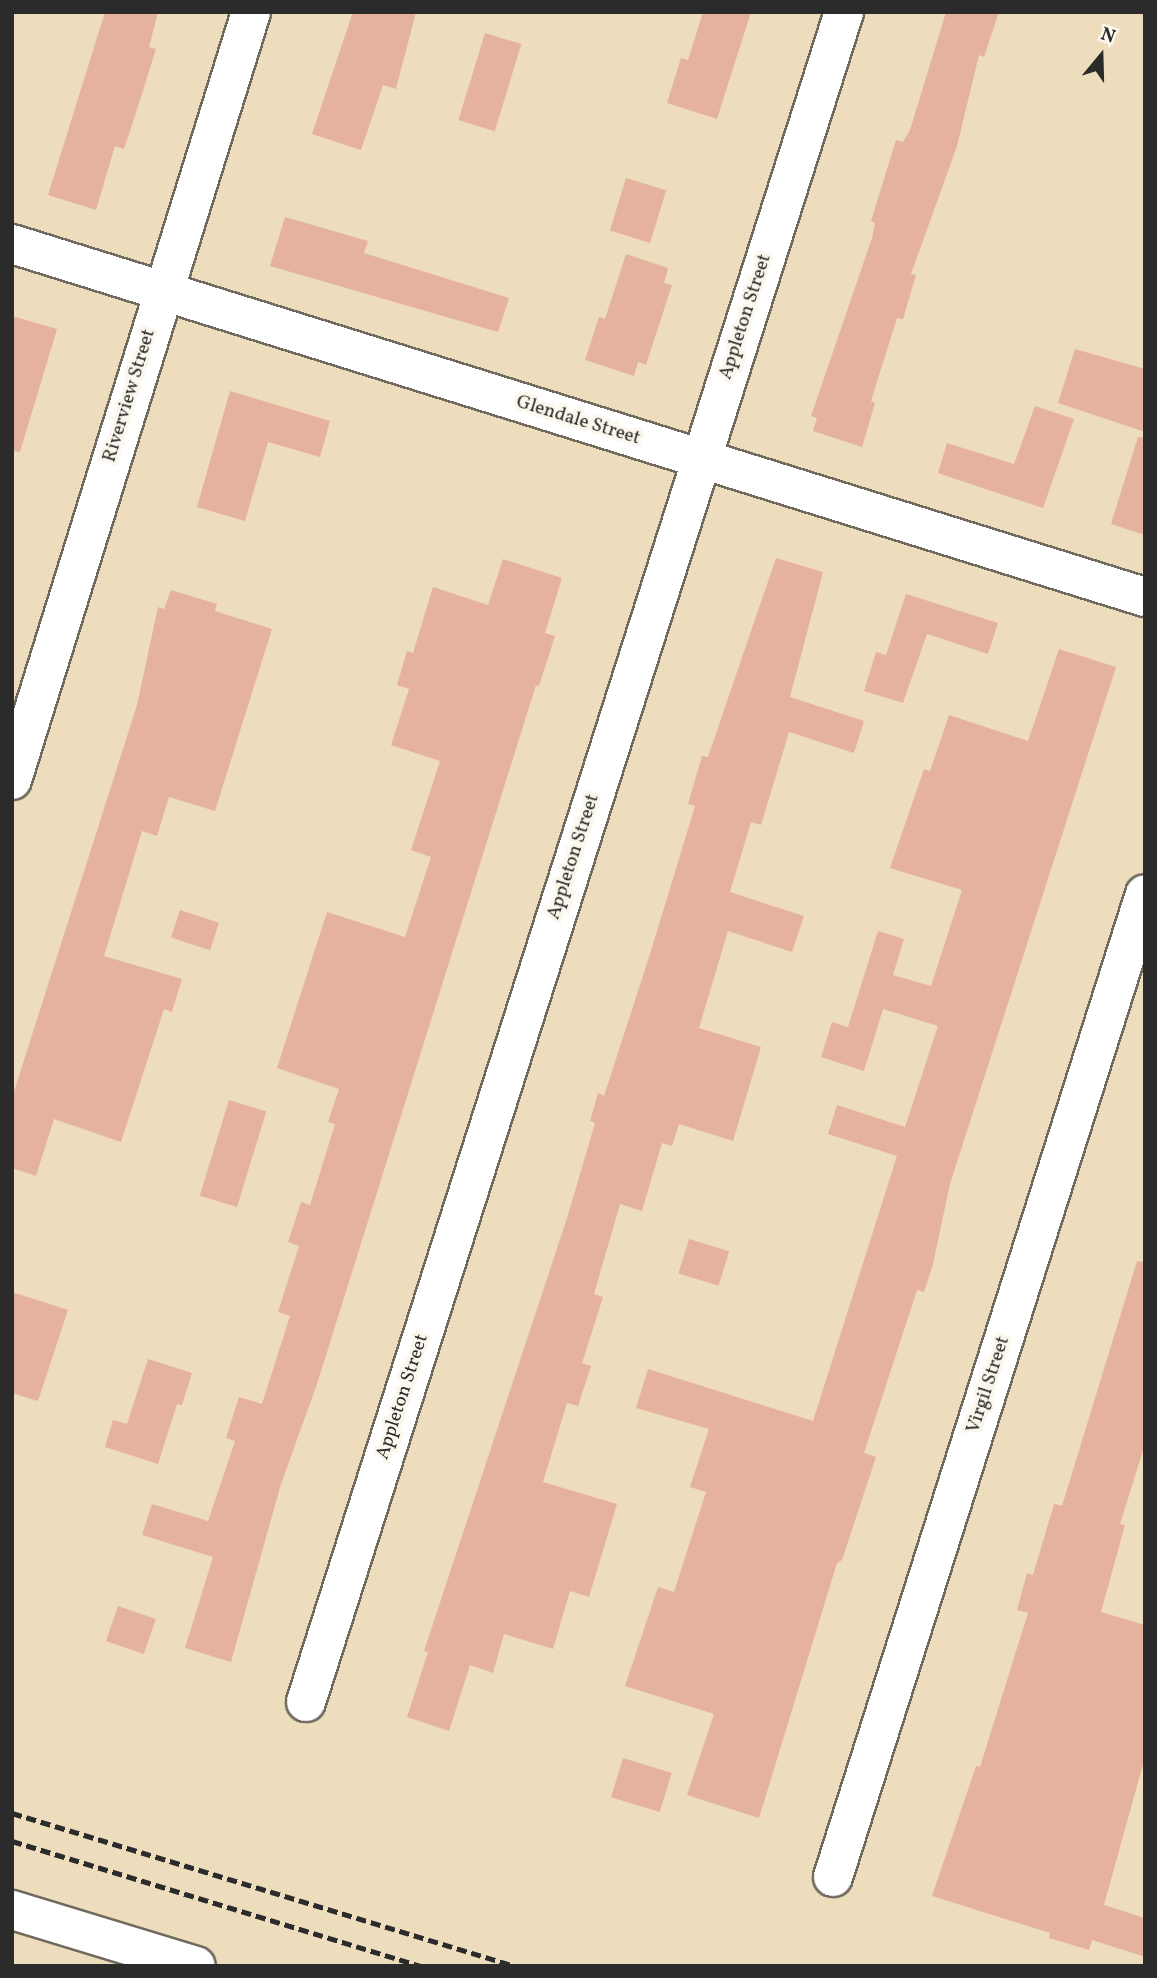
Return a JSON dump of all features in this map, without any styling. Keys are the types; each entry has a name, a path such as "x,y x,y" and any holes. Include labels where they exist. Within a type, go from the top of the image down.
{"street":[{"name":"Riverview Street","path":"12,780 251,12"},
{"name":"Appleton Street","path":"306,1702 844,12"},
{"name":"Glendale Street","path":"12,244 1145,597"},
{"name":"Virgil Street","path":"833,1877 1145,894"},
{"path":"12,1910 196,1966"}],"building":[{"path":"105,12 158,12 149,47 156,49 124,149 115,146 96,210 48,195"},
{"path":"353,12 416,12 396,89 383,85 361,150 312,134"},
{"path":"703,12 751,12 717,119 667,103 681,58 688,60"},
{"path":"946,12 999,12 984,57 979,55 957,146 911,274 916,275 903,319 897,318 871,401 875,403 862,447 813,431 817,418 811,416 872,238 875,223 871,221 896,140 903,142 910,130"},
{"path":"485,33 521,44 495,131 458,120"},
{"path":"626,178 666,190 650,243 610,231"},
{"path":"285,217 368,241 364,253 509,298 498,332 270,266"},
{"path":"626,254 668,268 664,283 672,285 646,365 638,362 634,376 585,360 599,317 605,319"},
{"path":"12,316 57,329 20,452 12,451"},
{"path":"1075,349 1145,369 1145,432 1058,403"},
{"path":"230,391 330,421 320,457 268,442 245,521 197,507"},
{"path":"1035,406 1074,419 1043,508 938,473 947,443 1014,464"},
{"path":"1138,437 1145,438 1145,535 1111,524"},
{"path":"776,558 823,572 790,697 864,721 854,753 789,732 761,825 751,822 730,892 804,916 792,952 728,931 699,1028 761,1047 733,1141 679,1124 672,1146 662,1143 642,1211 620,1204 594,1294 603,1297 582,1363 591,1366 578,1406 567,1403 543,1482 617,1504 589,1597 570,1591 553,1649 504,1634 493,1673 470,1665 449,1731 407,1717 428,1652 424,1651 568,1215 595,1123 590,1121 598,1093 604,1096 650,954 695,806 688,804 702,756 708,757"},
{"path":"503,559 562,578 545,633 555,636 539,686 536,685 317,1384 281,1484 231,1662 185,1648 213,1557 142,1535 152,1504 208,1521 235,1441 226,1438 239,1397 262,1404 290,1316 278,1312 299,1246 288,1242 301,1202 310,1205 335,1124 328,1122 339,1089 277,1068 327,912 405,937 431,857 411,850 440,761 391,745 409,689 397,685 407,651 413,653 433,587 488,605"},
{"path":"171,590 217,604 215,611 272,629 215,811 169,797 157,836 142,831 104,956 182,979 172,1012 164,1009 121,1142 54,1119 36,1176 12,1168 12,1098 137,705 158,607 164,609"},
{"path":"906,594 998,623 988,654 927,634 903,703 864,691 876,652 886,655"},
{"path":"1059,649 1116,667 950,1184 933,1264 924,1292 917,1290 864,1453 876,1457 842,1560 837,1563 759,1818 687,1795 714,1714 625,1686 658,1587 674,1592 706,1492 690,1487 709,1429 636,1408 648,1369 813,1421 897,1156 828,1134 837,1105 905,1127 938,1026 883,1009 864,1071 821,1057 832,1022 848,1027 878,931 904,939 893,975 931,986 962,890 890,868 924,769 930,771 949,715 1028,741"},
{"path":"180,910 219,923 210,950 171,938"},
{"path":"229,1100 266,1111 237,1207 200,1196"},
{"path":"689,1239 729,1251 719,1286 678,1273"},
{"path":"1137,1261 1145,1262 1145,1444 1120,1524 1125,1525 1101,1612 1145,1625 1145,1757 1104,1905 1145,1918 1145,1957 1092,1940 1089,1950 1049,1938 1050,1933 932,1896 976,1766 980,1767 1028,1613 1017,1610 1027,1573 1033,1575 1054,1504 1062,1506"},
{"path":"12,1292 68,1310 38,1401 12,1393"},
{"path":"148,1359 192,1373 182,1405 177,1404 158,1464 105,1447 113,1420 127,1424"},
{"path":"118,1606 156,1619 144,1654 106,1641"},
{"path":"623,1758 672,1773 660,1812 611,1797"}],"railway":[{"path":"12,1813 515,1966"},
{"path":"12,1841 420,1966"}]}
